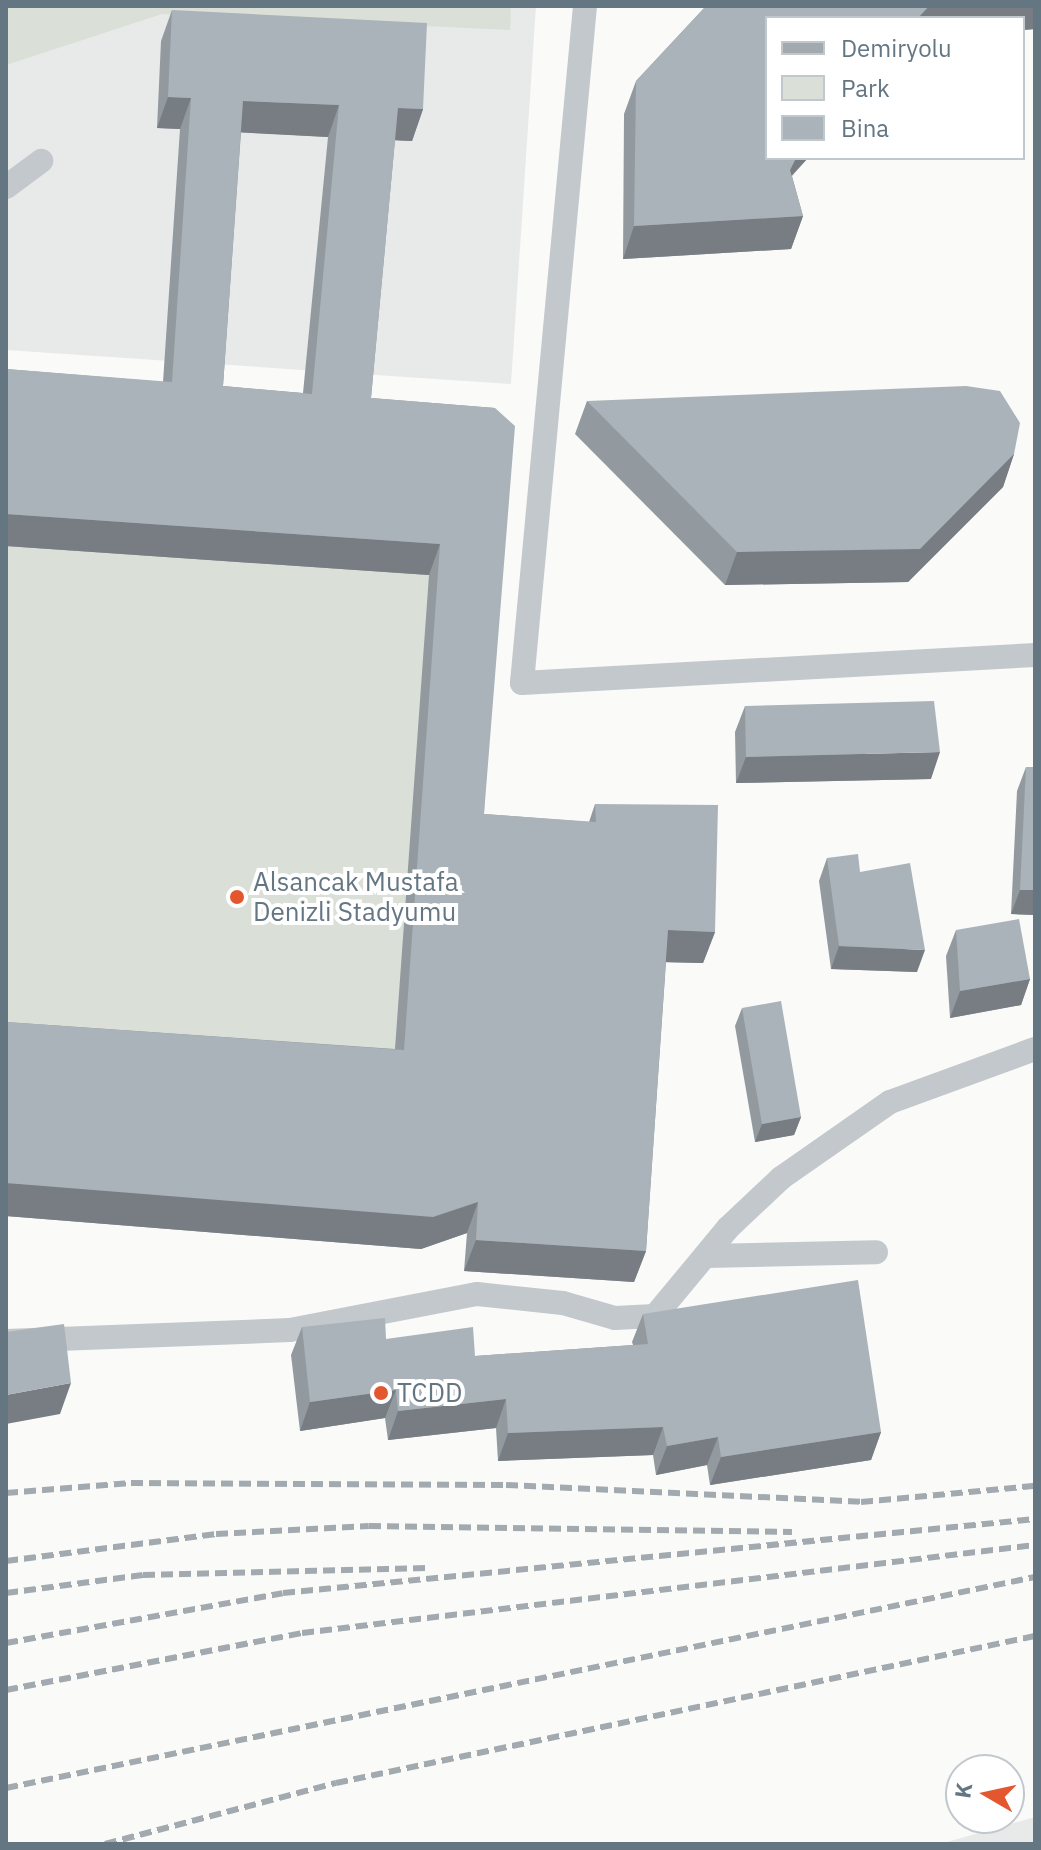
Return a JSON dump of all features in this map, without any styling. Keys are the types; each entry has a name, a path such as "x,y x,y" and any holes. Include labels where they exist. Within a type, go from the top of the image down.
{"lane":[{"path":"585,6 522,683 1035,655"},
{"path":"6,187 41,161"},
{"path":"6,1341 290,1330 477,1294 563,1303 615,1318 655,1316 706,1256 781,1178 890,1102 1035,1049"},
{"path":"706,1256 876,1252"}],"shaded area":[{"path":"6,6 536,6 511,384 6,350"},
{"path":"1035,1817 1035,1844 940,1844 975,1834 1025,1834 1025,1820"}],"green space":[{"path":"6,6 511,6 510,30 162,14 6,65"},
{"name":"Alsancak Mustafa Denizli Stadyumu","path":"6,401 483,440 435,1244 6,1216"}],"building":[{"path":"706,6 929,6 920,16 765,16 765,160 795,160 790,170 803,216 634,226 636,81"},
{"path":"172,10 427,23 423,109 398,108 371,398 495,408 515,426 484,814 596,822 595,804 718,805 715,932 668,930 646,1251 476,1240 478,1202 433,1217 6,1183 6,1022 404,1050 440,544 6,514 6,369 172,382 191,98 168,97","holes":["243,101 339,105 312,394 223,386"]},
{"path":"966,386 1000,391 1020,423 1014,454 920,549 737,552 587,401"},
{"path":"934,701 940,752 746,757 745,706"},
{"path":"1026,767 1035,767 1035,890 1020,890"},
{"path":"858,854 860,872 910,863 925,950 839,946 827,858"},
{"path":"1019,919 1030,979 960,991 956,930"},
{"path":"781,1001 801,1117 762,1124 742,1008"},
{"path":"858,1280 881,1432 721,1457 718,1437 667,1446 663,1427 508,1433 506,1399 398,1411 396,1390 310,1402 302,1327 385,1318 386,1339 473,1327 475,1356 648,1344 643,1314"},
{"path":"64,1324 71,1383 6,1395 6,1332"}],"railway":[{"path":"6,1493 131,1483 506,1485 861,1502 1035,1486"},
{"path":"6,1643 283,1593 1035,1519"},
{"path":"6,1561 216,1534 369,1526 792,1532"},
{"path":"6,1690 302,1633 1035,1545"},
{"path":"6,1593 143,1575 428,1568"},
{"path":"6,1788 1035,1577"},
{"path":"105,1844 336,1783 1035,1636"}],"place":[{"name":"Alsancak Mustafa Denizli Stadyumu","path":"237,897"},
{"name":"TCDD","path":"381,1393"}]}
